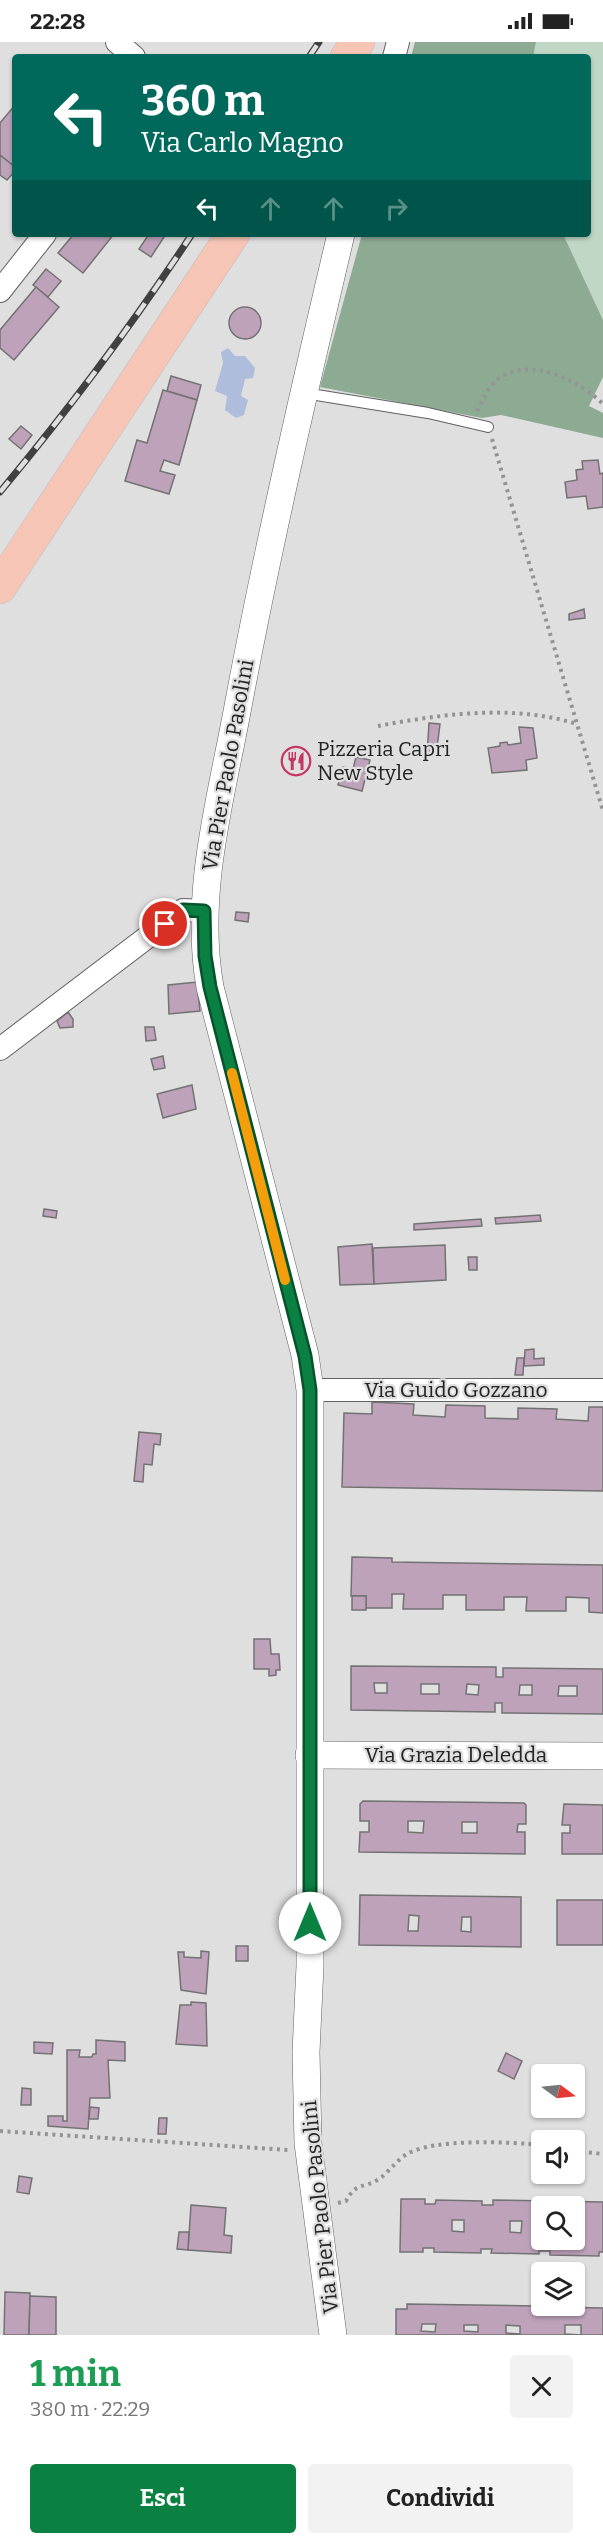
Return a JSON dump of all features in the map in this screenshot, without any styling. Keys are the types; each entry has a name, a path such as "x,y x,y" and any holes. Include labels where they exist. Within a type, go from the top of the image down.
{"main road":[{"path":"0,586 231,237"}],"street":[{"path":"117,42 131,54"},
{"path":"0,291 43,237"},
{"name":"Via Pier Paolo Pasolini","path":"333,2335 308,2142 306,2052 310,1966 310,1390 305,1356 210,987 205,956 204,911 212,844 245,669 304,393 340,237"},
{"path":"0,1049 183,910 204,911"},
{"name":"Via Guido Gozzano","path":"310,1390 603,1390"},
{"name":"Via Grazia Deledda","path":"309,1755 603,1756"}],"lane":[{"path":"304,393 466,421 488,427"}],"path":[{"path":"466,421 479,410 490,387 501,377 522,370 550,374 582,386 603,404"},
{"path":"488,427 603,811"},
{"path":"378,726 409,720 505,712 535,714 577,724"},
{"path":"0,2131 282,2151 297,2149 308,2142"},
{"path":"317,2206 346,2201 357,2187 378,2180 407,2154 430,2146 498,2141 531,2144"},
{"path":"585,2152 603,2154"}],"green space":[{"path":"415,42 536,42 534,54 412,54"},
{"path":"536,42 603,42 603,320 564,237 591,237 591,54 534,54"},
{"path":"361,237 564,237 603,320 603,377 589,406 603,413 603,438 501,415 482,418 320,387"}],"water":[{"path":"228,348 235,356 245,356 255,368 253,378 245,379 241,396 248,400 244,415 236,418 225,410 227,396 215,391 223,363 221,352"}],"building":[{"path":"12,109 12,165 0,155 0,123"},
{"path":"0,155 12,165 12,174 7,180 0,175"},
{"path":"71,237 112,237 83,273 58,253"},
{"path":"147,237 164,237 151,257 139,249"},
{"path":"46,269 61,281 48,297 33,285"},
{"path":"36,287 59,307 14,360 0,348 0,330"},
{"path":"245,307 256,312 261,323 256,334 245,339 234,334 229,323 234,312"},
{"path":"171,376 201,385 197,400 167,391"},
{"path":"163,390 197,400 179,465 164,460 160,471 175,475 169,494 125,481 137,440 147,443"},
{"path":"21,426 32,435 21,449 9,439"},
{"path":"598,460 600,474 603,473 603,507 588,509 586,496 567,498 565,482 577,480 576,470 583,469 582,461"},
{"path":"584,609 585,618 569,620 569,614"},
{"path":"429,723 440,724 436,756 427,756"},
{"path":"519,727 533,728 537,758 526,760 527,770 492,773 488,748 500,746 500,743 507,742 508,745 521,743"},
{"path":"356,757 370,760 362,791 338,785 343,767 353,769"},
{"path":"236,912 249,913 248,922 235,920"},
{"path":"197,982 200,1011 169,1014 168,985"},
{"path":"68,1012 73,1019 73,1027 60,1028 57,1021"},
{"path":"145,1027 154,1027 156,1040 146,1041"},
{"path":"163,1056 165,1068 154,1070 151,1059"},
{"path":"192,1085 196,1109 163,1118 157,1094"},
{"path":"44,1209 57,1211 56,1218 43,1216"},
{"path":"540,1215 541,1221 496,1224 495,1218"},
{"path":"481,1219 482,1226 414,1230 414,1224"},
{"path":"372,1244 374,1284 340,1285 338,1247"},
{"path":"445,1245 446,1280 374,1284 373,1248"},
{"path":"468,1257 477,1257 477,1270 469,1270"},
{"path":"534,1349 534,1359 544,1358 544,1365 524,1366 525,1350"},
{"path":"517,1358 524,1358 523,1375 515,1375"},
{"path":"372,1402 414,1404 413,1415 445,1417 446,1405 485,1406 485,1418 518,1419 518,1408 557,1409 556,1419 588,1421 589,1407 603,1407 603,1491 342,1487 344,1413 372,1414"},
{"path":"139,1432 161,1434 160,1445 154,1444 152,1465 144,1464 143,1482 134,1481"},
{"path":"352,1557 392,1558 392,1562 603,1565 603,1613 589,1612 589,1598 566,1597 566,1611 526,1611 527,1597 504,1597 504,1610 466,1610 466,1595 443,1595 443,1609 403,1609 404,1594 392,1594 392,1608 366,1608 366,1596 351,1596"},
{"path":"352,1596 366,1596 366,1610 352,1610"},
{"path":"254,1639 270,1639 271,1654 279,1654 280,1670 276,1670 276,1675 269,1676 269,1669 254,1669"},
{"path":"351,1666 496,1667 496,1677 503,1677 503,1668 603,1669 603,1714 502,1713 502,1703 495,1703 495,1712 351,1710","holes":["374,1683 387,1683 387,1693 375,1693","421,1684 439,1684 439,1694 421,1694","467,1684 479,1685 478,1695 466,1694","520,1685 532,1685 532,1695 519,1695","559,1686 577,1686 577,1696 558,1696"]},
{"path":"363,1801 524,1803 526,1805 526,1824 518,1824 517,1832 525,1832 525,1854 359,1852 360,1832 369,1832 369,1821 360,1821 360,1804","holes":["408,1821 424,1821 423,1833 408,1832","462,1822 477,1822 477,1833 462,1833"]},
{"path":"564,1804 603,1805 603,1854 562,1854 562,1833 570,1833 570,1825 562,1825"},
{"path":"360,1895 521,1897 521,1947 359,1945","holes":["409,1915 419,1916 418,1931 408,1931","462,1917 471,1917 471,1932 461,1931"]},
{"path":"557,1900 603,1900 603,1945 557,1945"},
{"path":"236,1946 248,1946 248,1961 236,1961"},
{"path":"201,1951 209,1952 206,1994 181,1990 178,1952 184,1952 184,1957 201,1958"},
{"path":"191,2002 206,2003 207,2046 176,2044 180,2005 191,2005"},
{"path":"96,2040 125,2042 125,2061 108,2060 110,2098 90,2098 88,2129 48,2126 48,2116 63,2116 63,2121 67,2121 67,2050 80,2050 79,2057 92,2057 96,2054"},
{"path":"34,2042 53,2043 52,2054 34,2053"},
{"path":"506,2053 522,2061 514,2079 498,2071"},
{"path":"22,2088 31,2089 31,2105 21,2105"},
{"path":"90,2107 99,2108 98,2119 89,2119"},
{"path":"159,2118 167,2118 166,2134 158,2134"},
{"path":"19,2176 32,2178 29,2194 17,2192"},
{"path":"401,2199 425,2199 425,2204 435,2204 436,2200 482,2201 482,2205 493,2205 493,2200 531,2201 531,2250 585,2250 585,2202 603,2202 603,2252 599,2252 599,2256 550,2255 550,2251 539,2251 539,2254 491,2253 492,2249 481,2249 481,2253 434,2252 434,2248 423,2248 423,2252 400,2252","holes":["452,2220 464,2220 464,2232 452,2231","510,2221 522,2221 521,2233 510,2232"]},
{"path":"191,2205 226,2208 224,2235 232,2236 231,2253 188,2250"},
{"path":"179,2232 189,2232 188,2250 177,2249"},
{"path":"5,2292 30,2293 29,2335 4,2335"},
{"path":"30,2296 56,2297 56,2335 29,2335"},
{"path":"407,2304 531,2306 531,2316 585,2316 585,2308 603,2308 603,2335 581,2335 396,2335 396,2309 407,2309","holes":["422,2324 436,2324 435,2332 421,2331","464,2325 478,2325 478,2332 464,2331","506,2325 520,2326 520,2334 506,2333","565,2325 581,2325 581,2335 565,2334"]}],"railway":[{"path":"311,54 319,42"},
{"path":"0,492 100,366 190,237"}],"slow traffic":[{"path":"232,1073 285,1280"}],"place":[{"name":"Pizzeria Capri New Style","path":"296,761"}],"route":[{"path":"165,924 183,910 204,911 205,956 210,987 305,1356 310,1390 308,1698 310,1923"}]}
